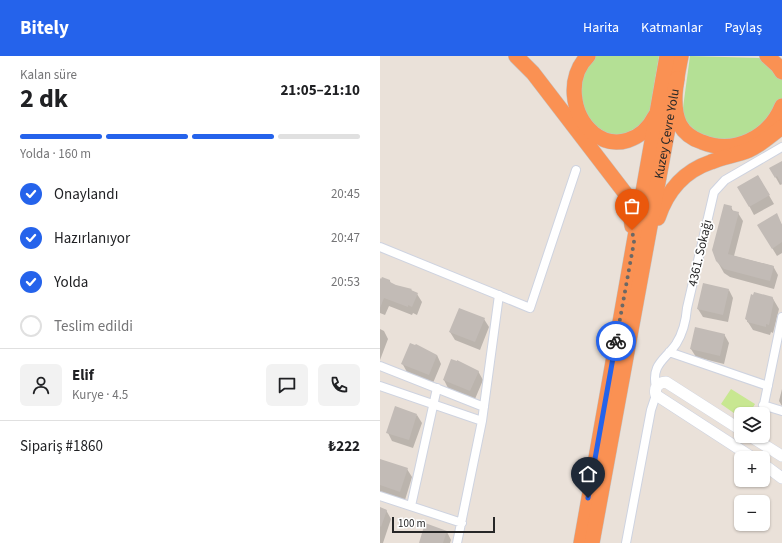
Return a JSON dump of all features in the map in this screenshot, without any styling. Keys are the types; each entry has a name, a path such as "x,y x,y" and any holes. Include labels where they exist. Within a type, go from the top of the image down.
{"highway":[{"path":"516,56 533,73 625,193 630,208 634,242"},
{"path":"588,56 576,74 574,83 575,95 581,116 593,133 601,138 611,141 622,142 632,139 646,129 658,108"},
{"name":"Kuzey Çevre Yolu","path":"580,543 667,56"},
{"path":"681,56 677,79 676,111 681,126 693,138 711,145 733,146 749,141 761,134 771,125 782,106"},
{"path":"767,56 782,72"},
{"name":"Kuzey Çevre Yolu","path":"592,543 677,79"},
{"path":"643,265 663,204 680,180 696,168 757,146 782,127"}],"street":[{"name":"4361. Sokağı","path":"626,543 651,410 656,391 655,377 657,367 679,339 685,324 714,192 725,180 782,147"},
{"path":"380,247 530,308 576,170"},
{"path":"458,543 482,421 499,295"},
{"path":"782,317 763,405 782,411"},
{"path":"669,352 768,386"},
{"path":"380,366 484,407"},
{"path":"734,426 666,382 660,383 656,391 743,451"},
{"path":"380,386 482,421"},
{"path":"411,506 437,388"},
{"path":"763,443 782,456"},
{"path":"770,469 782,478"},
{"path":"380,496 462,523"}],"green space":[{"path":"659,56 649,115 645,124 615,138 589,122 578,87 593,57"},
{"path":"690,56 764,59 782,79 782,98 772,119 735,142 694,134 682,115"},
{"path":"731,389 755,404 753,407 734,407 734,413 721,404"}],"building":[{"path":"782,161 782,185 777,176 775,178 769,168"},
{"path":"758,175 770,195 749,207 737,187"},
{"path":"724,204 732,206 731,210 739,212 728,254 774,266 770,281 724,269 716,261 712,250"},
{"path":"777,213 782,225 782,242 772,249 757,225"},
{"path":"382,277 390,280 390,282 396,285 412,289 411,290 418,293 412,307 408,305 408,307 384,298 380,308 380,278 381,279"},
{"path":"703,283 729,289 723,315 697,309"},
{"path":"754,292 773,297 772,299 774,300 769,325 766,324 766,327 747,322 745,319 751,294 753,295"},
{"path":"459,308 485,318 475,342 449,332"},
{"path":"695,327 725,334 720,356 690,349"},
{"path":"410,343 416,344 437,355 429,375 401,364"},
{"path":"451,359 457,360 479,371 470,391 443,380"},
{"path":"395,406 417,414 409,440 386,433"},
{"path":"380,459 408,468 400,492 380,485"},
{"path":"380,507 387,510 381,527 380,526"},
{"path":"425,523 447,531 443,543 419,543"}],"way so far":[{"path":"616,341 634,242 632,230"}],"route":[{"path":"588,498 616,341"}]}
